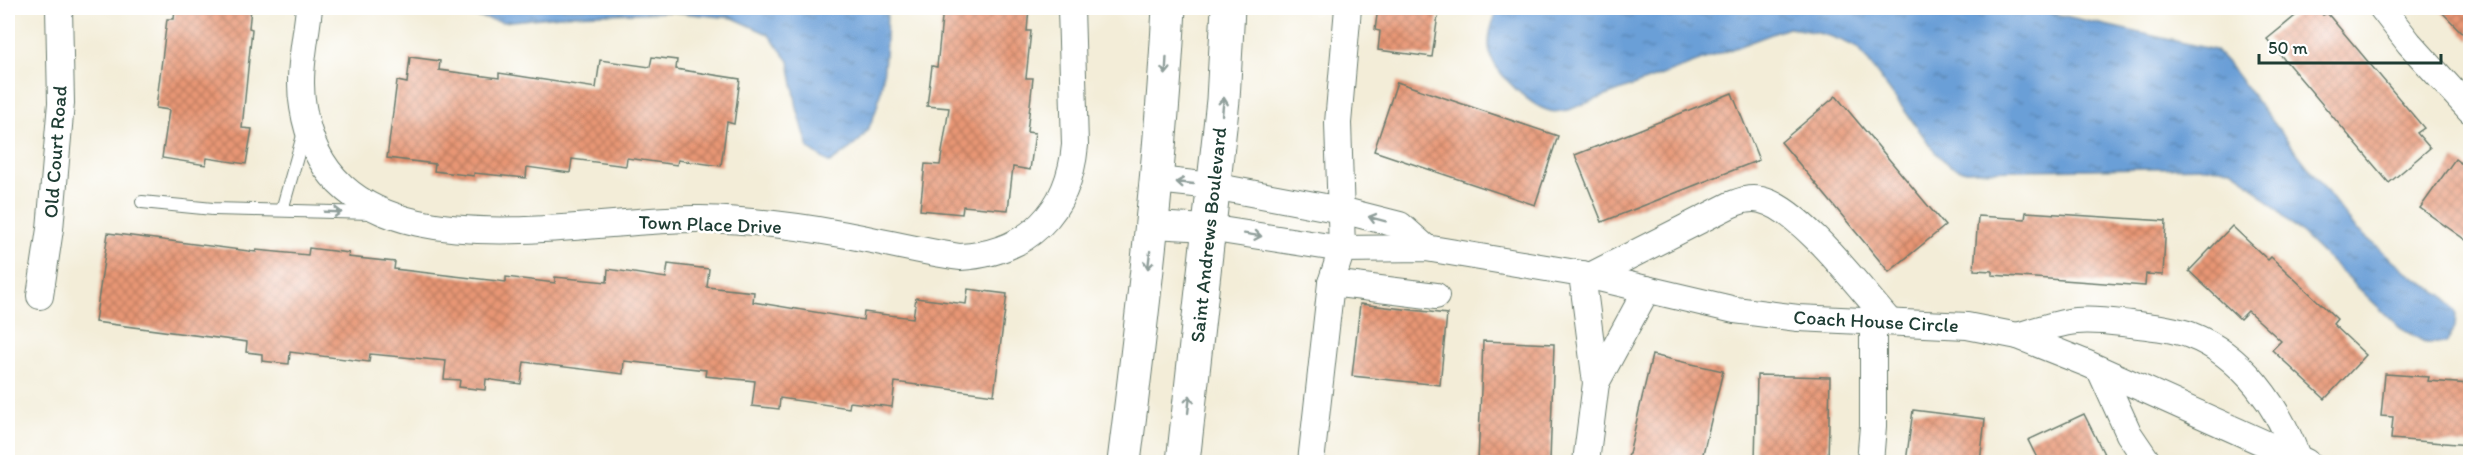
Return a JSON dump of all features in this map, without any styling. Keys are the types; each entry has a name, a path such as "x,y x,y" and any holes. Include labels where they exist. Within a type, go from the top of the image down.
{"street":[{"name":"Old Court Road","path":"40,296 50,229 61,103 59,8"},
{"name":"Town Place Drive","path":"309,8 301,88 306,123 319,155 344,187 384,213 417,223 481,231 534,231 631,221 700,219 757,223 836,233 960,257 997,251 1030,234 1044,222 1061,199 1068,182 1075,145 1071,8"},
{"path":"1124,462 1153,225 1168,8"},
{"name":"Saint Andrews Boulevard","path":"1183,462 1224,100 1228,8"},
{"path":"1311,462 1331,283 1342,249 1338,123 1348,8"},
{"path":"2382,8 2470,110"},
{"path":"1157,180 1213,186 1341,210 1400,225 1426,248"},
{"path":"1586,462 1596,384 1586,275 1730,205 1752,199 1763,200 1781,208 1803,224 1881,321 1870,462"},
{"name":"Coach House Circle","path":"1153,225 1209,228 1342,249 1426,248 1586,275 1746,311 1798,318 1967,326 2018,336 2100,370 2302,461"},
{"path":"1331,283 1436,296"},
{"path":"1596,384 1647,289"},
{"path":"2018,336 2077,320 2160,328 2189,335 2219,349 2249,377 2284,426 2302,461"},
{"path":"2100,370 2129,434 2148,462"}],"lane":[{"path":"282,210 306,123"},
{"path":"142,202 213,209 384,213"}],"water":[{"path":"430,8 887,8 885,58 880,96 869,128 860,140 830,163 809,149 797,108 789,61 768,34 733,18 671,12 569,15 503,22"},
{"path":"1498,8 2030,8 2215,50 2230,66 2355,228 2413,277 2443,295 2456,312 2455,327 2446,343 2426,343 2400,328 2232,169 2209,167 1966,171 1950,166 1936,153 1859,49 1833,37 1788,28 1568,110 1550,111 1533,103 1514,88 1493,61 1489,42"}],"building":[{"path":"175,8 251,8 249,28 252,29 242,128 252,129 246,164 207,158 206,165 162,158 169,110 156,108 167,19 174,19"},
{"path":"943,8 1029,8 1027,31 1031,31 1026,78 1033,78 1027,132 1035,133 1030,170 1013,167 1008,210 963,206 962,214 920,210 925,164 940,165 949,108 927,106 932,66 937,67"},
{"path":"1378,8 1439,8 1432,57 1378,50 1380,31 1375,30"},
{"path":"2305,8 2317,8 2323,15 2327,13 2424,128 2417,133 2430,148 2389,183 2267,39"},
{"path":"2438,8 2470,8 2470,41"},
{"path":"410,57 440,61 439,70 499,78 499,73 596,88 600,60 650,67 652,57 677,60 676,69 740,79 734,124 727,122 721,166 678,160 677,165 627,158 626,166 572,159 570,173 527,167 526,178 474,173 474,176 434,171 435,164 387,158 397,81 407,83"},
{"path":"1397,82 1558,136 1535,205 1374,151"},
{"path":"1732,93 1759,160 1602,222 1575,155"},
{"path":"1836,96 1945,226 1889,272 1781,142"},
{"path":"2455,159 2470,170 2470,243 2420,208"},
{"path":"2026,212 2166,221 2163,275 2146,274 2145,286 1992,275 1992,271 1974,270 1978,216 2025,219"},
{"path":"2232,226 2268,260 2271,257 2337,319 2333,324 2366,355 2325,399 2272,350 2281,341 2248,311 2240,319 2189,271"},
{"path":"108,233 256,252 256,250 308,255 309,248 349,253 348,257 395,262 394,269 506,282 506,277 555,283 555,277 607,282 608,269 666,278 668,264 709,269 707,287 754,292 753,302 863,320 864,312 913,318 916,298 966,304 968,289 1007,294 994,395 895,382 892,407 850,402 849,408 780,398 779,409 752,406 755,381 705,376 706,370 624,361 623,374 524,362 521,384 486,379 485,390 459,387 460,380 444,379 446,361 370,354 369,362 290,352 289,364 262,361 262,354 246,352 247,342 95,322"},
{"path":"1360,304 1447,314 1440,385 1352,376"},
{"path":"1483,341 1554,344 1550,462 1478,462"},
{"path":"1652,355 1723,371 1701,462 1627,462"},
{"path":"2385,374 2429,377 2428,381 2470,384 2470,445 2391,439 2393,417 2381,416"},
{"path":"1757,375 1830,377 1828,462 1755,462"},
{"path":"1913,410 1985,419 1980,462 1906,462"},
{"path":"2084,414 2108,462 2039,462 2028,440"}]}
